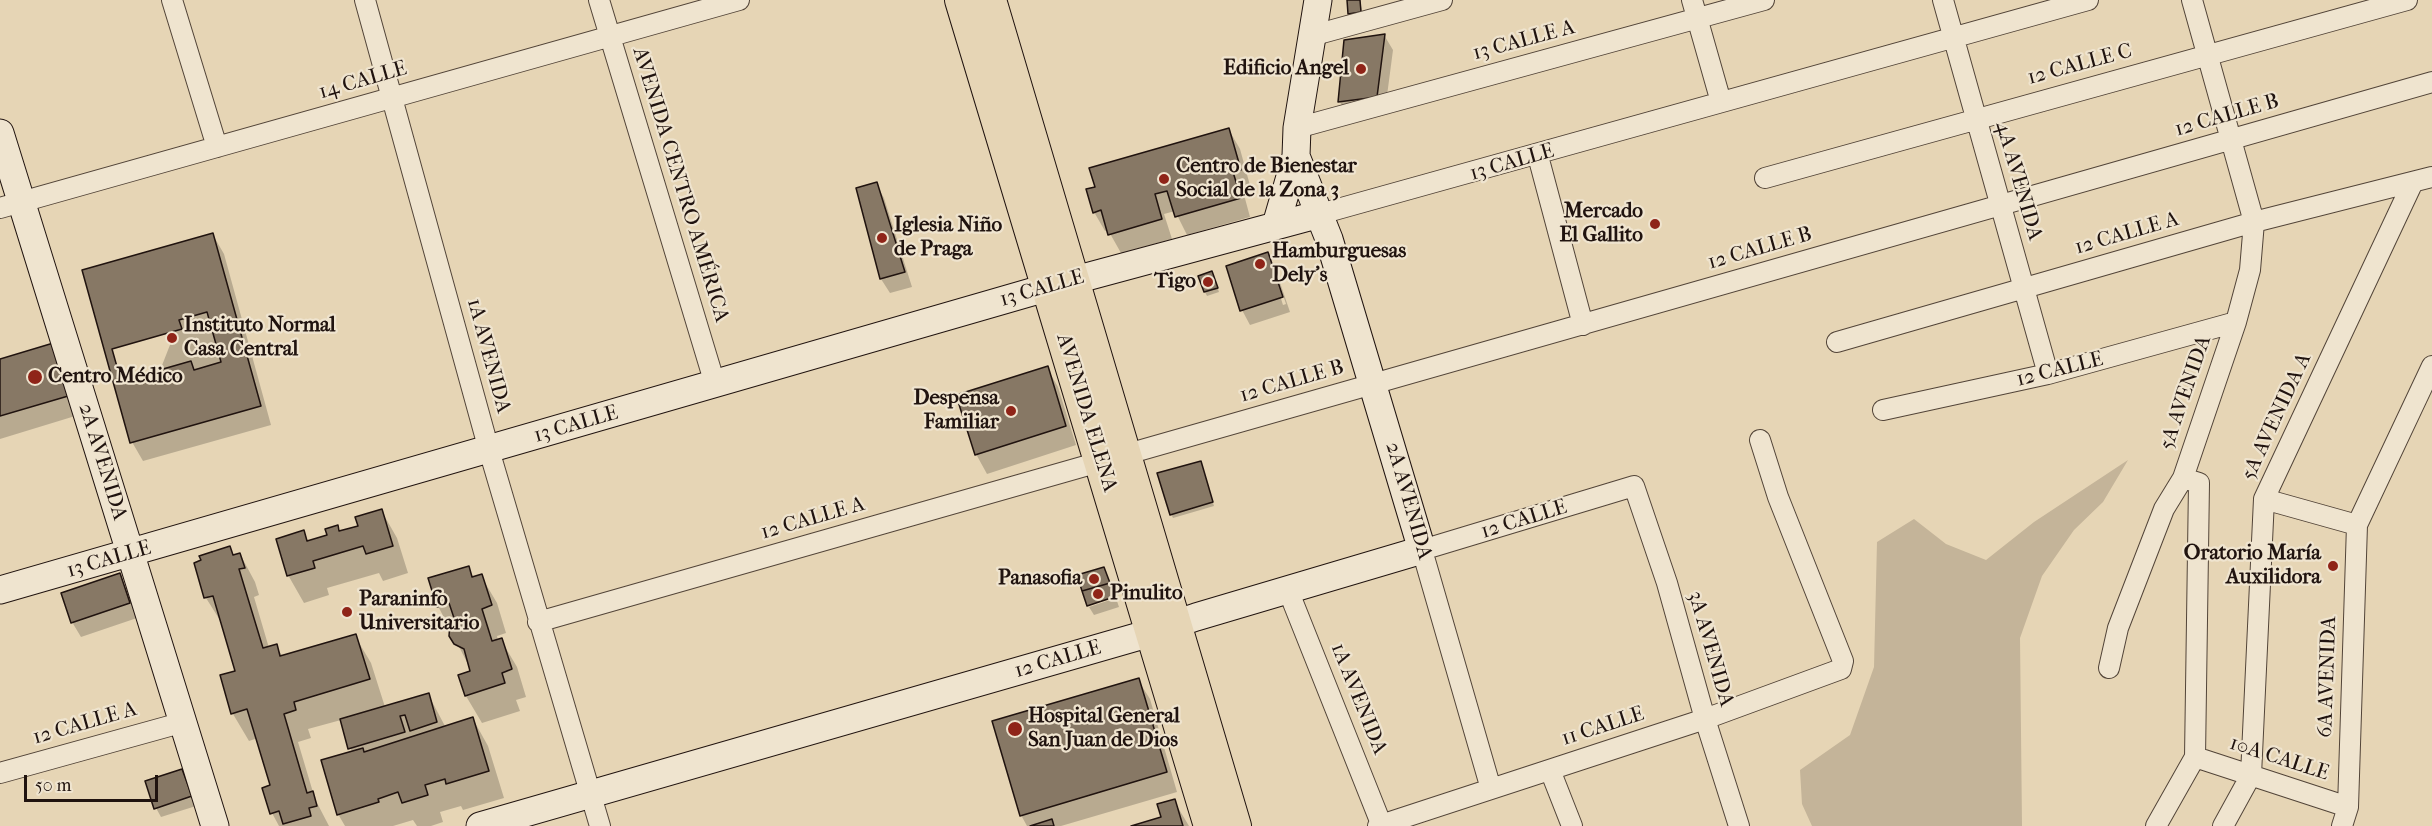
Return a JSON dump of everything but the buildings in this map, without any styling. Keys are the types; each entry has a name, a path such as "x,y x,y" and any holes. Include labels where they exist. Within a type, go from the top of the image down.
{"main road":[{"name":"AVENIDA ELENA","path":"961,0 1061,284"},
{"name":"AVENIDA ELENA","path":"990,0 1061,284 1164,628 1235,826"},
{"name":"AVENIDA ELENA","path":"1164,628 1210,826"}],"street":[{"path":"172,0 217,147"},
{"name":"1A AVENIDA","path":"364,0 538,622 600,826"},
{"name":"AVENIDA CENTRO AMÉRICA","path":"599,0 715,384"},
{"name":"14 CALLE","path":"11,205 739,0"},
{"path":"1276,225 1296,156 1297,128 1318,0"},
{"path":"1311,36 1442,0"},
{"path":"1692,0 1721,102"},
{"name":"13 CALLE A","path":"1297,128 1764,0"},
{"name":"4A AVENIDA","path":"1943,0 2048,374"},
{"name":"13 CALLE","path":"0,591 1061,284 1538,156 1953,36 2088,0"},
{"name":"5A AVENIDA","path":"2156,826 2194,757 2199,483 2183,478 2236,322 2250,270 2254,222 2192,0"},
{"name":"12 CALLE C","path":"1765,178 2407,0"},
{"name":"12 CALLE B","path":"1113,459 2432,82"},
{"name":"2A AVENIDA","path":"0,133 11,205 131,554 215,826"},
{"name":"2A AVENIDA","path":"1296,156 1320,214 1374,384 1491,789"},
{"path":"1538,156 1583,325"},
{"name":"12 CALLE A","path":"1837,342 2254,222 2423,180"},
{"name":"5A AVENIDA A","path":"2223,826 2251,774 2264,499 2423,180"},
{"name":"12 CALLE","path":"1883,410 2048,374 2236,322"},
{"name":"6A AVENIDA","path":"2345,817 2357,525 2432,366"},
{"name":"11 CALLE","path":"1380,826 1705,719 1842,669 1843,661 1778,497 1760,440"},
{"name":"12 CALLE A","path":"538,622 1113,459"},
{"path":"2109,668 2118,628 2164,509 2183,478"},
{"name":"12 CALLE","path":"480,826 1164,628 1634,486"},
{"name":"3A AVENIDA","path":"1634,486 1667,583 1705,719 1739,826"},
{"path":"2264,499 2357,525"},
{"name":"1A AVENIDA","path":"1288,590 1380,826"},
{"name":"12 CALLE A","path":"0,773 183,722"},
{"name":"10A CALLE","path":"2194,757 2251,774 2345,817"},
{"path":"1550,770 1572,826"}],"shaded area":[{"path":"2128,460 2103,502 2074,530 2042,576 2020,638 2022,826 1812,826 1802,804 1800,770 1850,735 1874,667 1877,542 1914,519 1946,544 1986,560 2034,522"}],"place":[{"name":"Edificio Angel","path":"1361,69"},
{"name":"Centro de Bienestar Social de la Zona 3","path":"1164,179"},
{"name":"Mercado El Gallito","path":"1655,224"},
{"name":"Iglesia Niño de Praga","path":"882,238"},
{"name":"Hamburguesas Dely's","path":"1260,264"},
{"name":"Tigo","path":"1208,282"},
{"name":"Instituto Normal Casa Central","path":"172,338"},
{"name":"Centro Médico","path":"35,377"},
{"name":"Despensa Familiar","path":"1011,411"},
{"name":"Oratorio María Auxilidora","path":"2333,566"},
{"name":"Panasofia","path":"1094,579"},
{"name":"Pinulito","path":"1098,594"},
{"name":"Paraninfo Universitario","path":"347,612"},
{"name":"Hospital General San Juan de Dios","path":"1015,729"}]}
